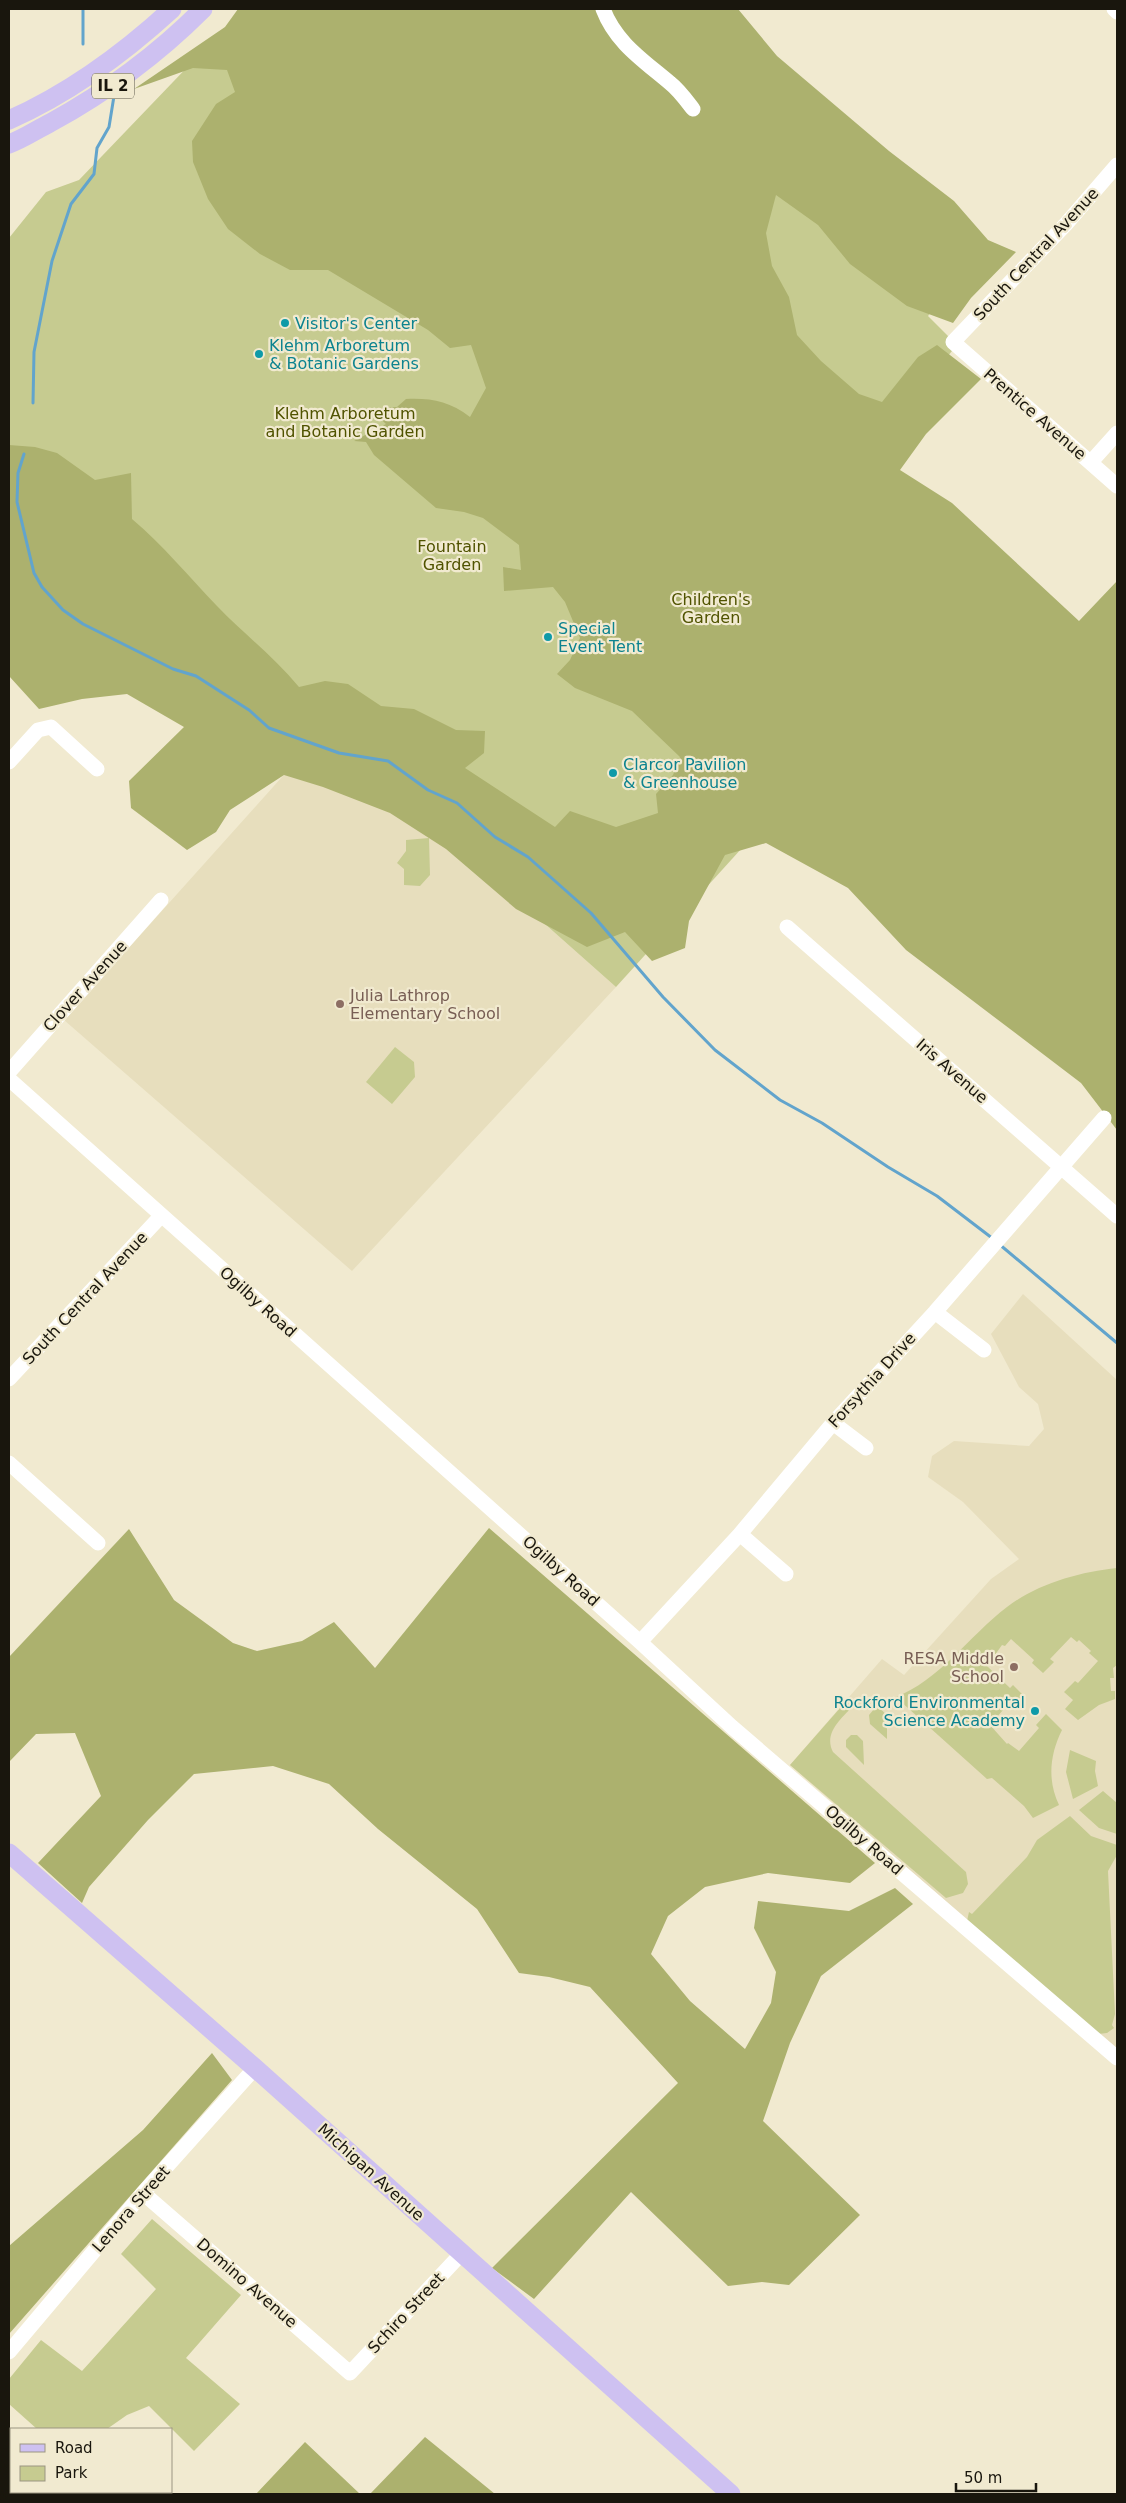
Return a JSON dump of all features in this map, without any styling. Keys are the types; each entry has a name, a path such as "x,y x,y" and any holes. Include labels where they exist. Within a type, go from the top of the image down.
{"main road":[{"name":"IL 2","path":"9,144 70,113 105,92 153,56 203,9"},
{"name":"IL 2","path":"9,120 65,91 114,60 169,12"},
{"path":"9,110 57,84 169,12"},
{"name":"Michigan Avenue","path":"9,1853 255,2068 731,2494"}],"street":[{"path":"603,9 610,26 626,46 672,84 693,109"},
{"path":"1114,9 1117,12"},
{"name":"South Central Avenue","path":"953,342 1066,224 1117,165"},
{"name":"Prentice Avenue","path":"953,342 1117,486"},
{"path":"1091,462 1117,433"},
{"path":"9,762 38,730 51,727 96,769"},
{"name":"Clover Avenue","path":"9,1072 161,900"},
{"name":"Iris Avenue","path":"787,927 1117,1216"},
{"name":"Ogilby Road","path":"9,1079 732,1726 1117,2058"},
{"name":"Forsythia Drive","path":"640,1642 740,1534 833,1423 935,1312 1104,1118"},
{"name":"South Central Avenue","path":"9,1379 161,1216"},
{"path":"935,1312 984,1350"},
{"path":"833,1423 866,1448"},
{"path":"9,1463 98,1543"},
{"path":"740,1534 786,1574"},
{"name":"Lenora Street","path":"9,2352 144,2193 255,2068"},
{"name":"Domino Avenue","path":"144,2193 350,2373"},
{"name":"Schiro Street","path":"350,2373 462,2253"}],"shaded area":[{"name":"Julia Lathrop Elementary School","path":"299,758 421,814 616,987 352,1271 64,1020"},
{"name":"RESA Middle School","path":"1023,1294 1117,1380 1117,2052 790,1765 882,1659 904,1675 991,1579 1019,1559 963,1502 928,1477 932,1456 954,1441 1029,1446 1044,1429 1038,1404 1019,1387 991,1334"}],"green space":[{"name":"Klehm Arboretum and Botanic Garden","path":"238,9 738,9 777,56 889,151 954,201 988,240 1016,252 971,298 953,323 907,306 850,264 818,225 776,195 766,233 772,266 789,297 797,335 821,361 859,394 882,402 918,357 937,345 981,379 926,434 900,470 952,503 1079,621 1117,581 1117,1130 1081,1083 906,950 848,888 766,843 725,855 689,921 685,948 652,961 625,932 587,947 516,909 446,849 390,813 323,787 284,775 230,810 216,832 187,850 131,808 129,781 184,727 127,694 82,699 39,709 9,676 9,445 35,447 57,453 95,480 131,473 132,519 176,561 217,606 299,687 325,681 348,684 381,706 414,709 456,730 485,731 484,753 465,768 555,827 570,811 616,827 658,813 656,794 673,775 680,757 632,711 575,688 557,674 570,660 580,638 565,602 553,587 504,591 503,567 521,570 519,545 483,518 464,512 436,508 374,455 366,442 354,441 386,424 370,409 397,407 406,399 424,399 440,402 455,407 470,417 486,388 471,345 450,348 428,330 328,270 290,270 260,254 228,229 208,199 193,162 192,141 216,104 235,92 227,70 193,68 134,89 225,27"},
{"name":"Klehm Arboretum and Botanic Garden","path":"243,9 771,100 965,271 928,316 948,336 952,351 874,445 813,839 761,827 616,987 421,814 9,550 9,238 46,192 79,180"},
{"path":"429,838 430,875 420,886 404,885 404,869 397,863 406,851 406,840"},
{"path":"395,1047 414,1062 415,1077 392,1104 366,1082"},
{"path":"489,1528 875,1863 850,1883 768,1873 705,1887 668,1916 651,1954 690,2001 745,2049 771,2003 776,1972 754,1928 758,1901 849,1911 895,1888 913,1904 821,1976 790,2043 763,2121 860,2215 789,2285 762,2282 728,2286 631,2192 534,2299 492,2268 678,2083 590,1987 549,1977 519,1973 477,1909 378,1829 329,1784 273,1766 194,1774 148,1820 89,1887 82,1903 38,1863 101,1796 75,1733 36,1734 9,1762 9,1657 129,1529 174,1600 233,1643 257,1651 302,1641 334,1622 375,1668"},
{"path":"1117,1568 1117,1665 1113,1668 1114,1678 1110,1678 1111,1691 1115,1691 1115,1699 1099,1705 1078,1720 1065,1709 1073,1700 1064,1692 1075,1681 1078,1683 1098,1661 1089,1653 1091,1651 1079,1640 1077,1642 1071,1637 1050,1659 1054,1662 1043,1673 1032,1663 1034,1660 1011,1639 1005,1646 1002,1645 987,1666 1010,1688 1013,1685 1023,1695 1014,1705 1010,1702 990,1725 1007,1744 1019,1751 1039,1728 1036,1725 1046,1714 1062,1730 1055,1748 1052,1767 1053,1786 1059,1805 1033,1818 1024,1806 992,1778 987,1779 899,1700 896,1702 894,1698 911,1690 940,1669 993,1618 1019,1599 1059,1580"},
{"path":"848,1699 854,1705 839,1721 832,1732 830,1738 833,1752 966,1872 968,1884 963,1893 946,1898 790,1765"},
{"path":"875,1708 881,1709 887,1716 887,1739 870,1724 869,1715"},
{"path":"851,1735 857,1735 863,1741 864,1765 846,1747 846,1740"},
{"path":"1070,1750 1096,1761 1095,1771 1098,1786 1073,1799 1066,1772"},
{"path":"1103,1791 1117,1803 1117,1834 1099,1828 1079,1810"},
{"path":"1070,1816 1091,1836 1117,1845 1117,1855 1108,1871 1115,2014 1112,2025 1114,2028 1107,2033 1098,2034 967,1921 969,1912 972,1914 1027,1857 1037,1840"},
{"path":"212,2053 232,2080 9,2334 9,2246 143,2130"},
{"path":"152,2219 241,2295 186,2358 240,2404 194,2451 149,2406 127,2415 108,2428 36,2428 9,2404 9,2379 41,2340 82,2371 156,2289 121,2254"},
{"path":"425,2437 495,2494 370,2494"},
{"path":"305,2442 360,2494 256,2494"}],"waterway":[{"path":"83,9 83,44"},
{"path":"33,403 34,352 52,261 71,204 94,174 97,148 109,127 114,96"},
{"path":"24,454 18,473 17,502 34,573 42,587 63,610 83,624 173,669 196,676 249,710 269,728 339,753 388,761 428,790 457,803 495,837 528,857 591,913 663,997 715,1050 780,1100 822,1123 888,1167 937,1196 992,1238"},
{"path":"999,1244 1117,1343"}],"place":[{"name":"Visitor's Center","path":"285,323"},
{"name":"Klehm Arboretum & Botanic Gardens","path":"259,354"},
{"name":"Special Event Tent","path":"548,637"},
{"name":"Clarcor Pavilion & Greenhouse","path":"613,773"},
{"name":"Julia Lathrop Elementary School","path":"340,1004"},
{"name":"RESA Middle School","path":"1014,1667"},
{"name":"Rockford Environmental Science Academy","path":"1035,1711"}],"park label":[{"name":"Fountain Garden","path":"452,555"},
{"name":"Children's Garden","path":"711,608"}]}
